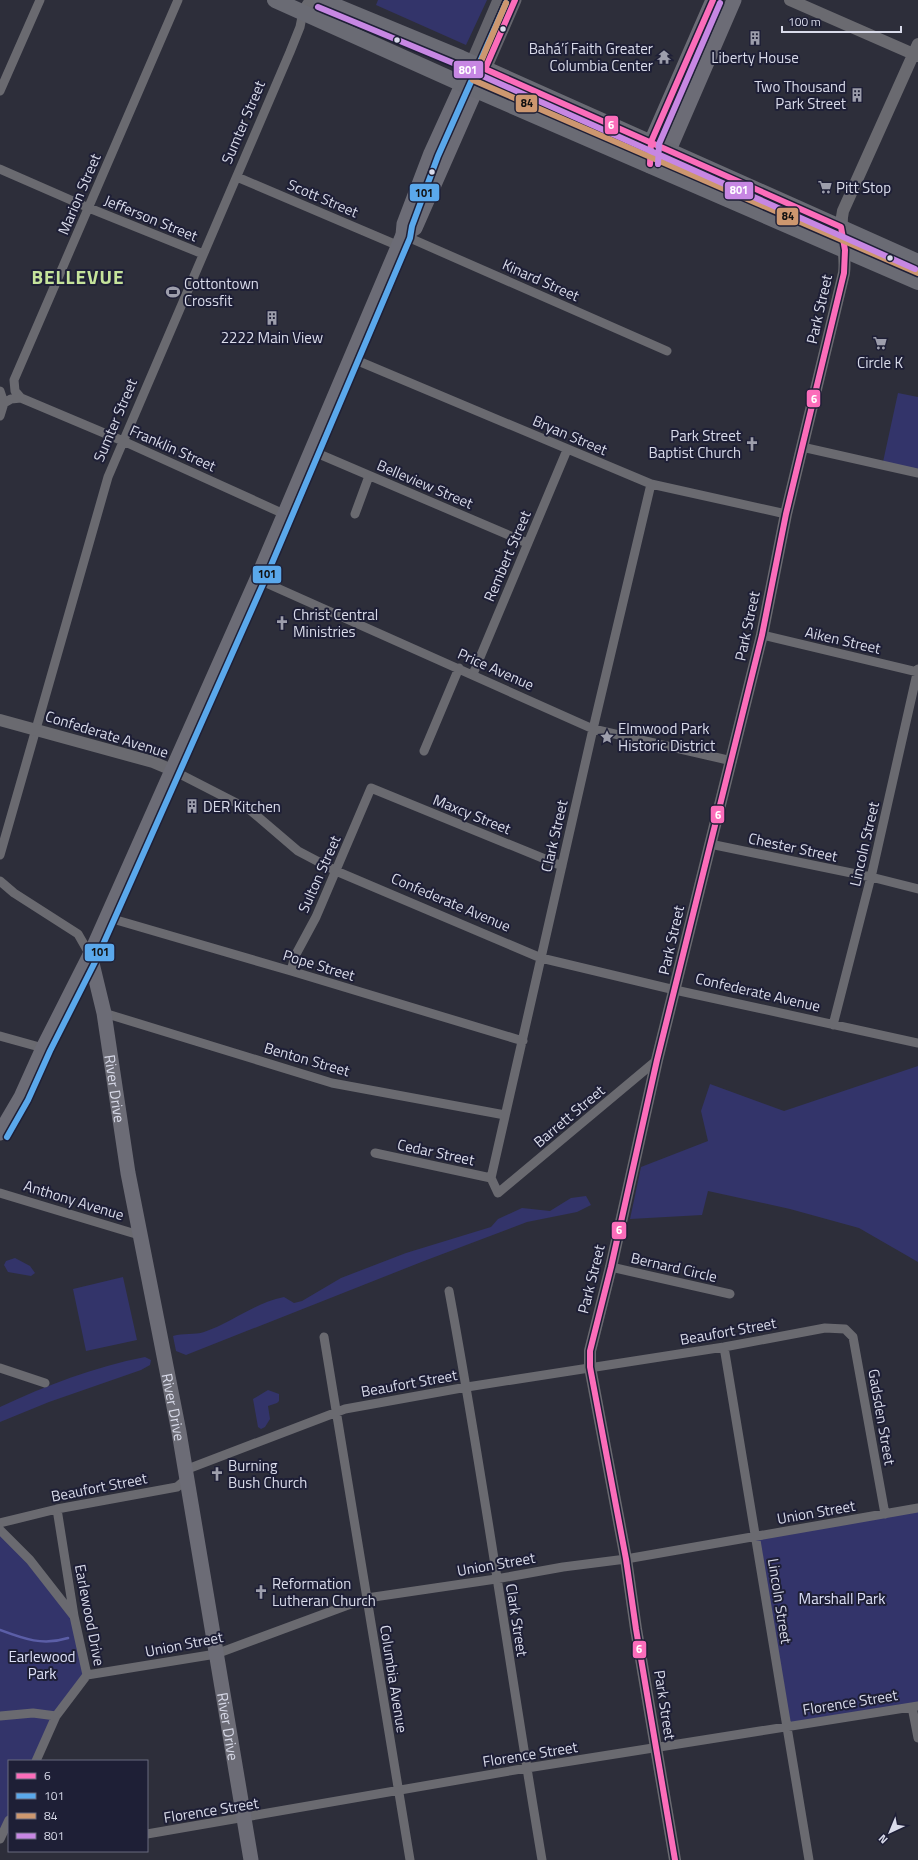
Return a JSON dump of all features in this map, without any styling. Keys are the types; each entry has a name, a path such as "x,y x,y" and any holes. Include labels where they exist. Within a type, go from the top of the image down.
{"highway":[{"path":"275,0 305,4 469,87 918,282"},
{"path":"321,0 478,66 918,262"}],"main road":[{"path":"0,1133 21,1096 43,1048 90,955 257,579 401,240 404,224 431,153 469,87 478,66 499,0"},
{"path":"478,66 516,0"},
{"path":"650,166 651,142 713,0"},
{"path":"650,166 669,150 734,0"},
{"name":"River Drive","path":"90,955 104,1013 139,1235 170,1384 251,1860"}],"street":[{"path":"0,91 40,0"},
{"name":"Marion Street","path":"14,380 178,0"},
{"path":"790,0 916,52"},
{"name":"Sumter Street","path":"0,855 108,477 299,30 305,4"},
{"name":"Park Street","path":"675,1860 626,1559 590,1367 590,1351 611,1267 657,1060 762,635 786,514 844,273 845,250 841,227 843,211 916,52"},
{"name":"Jefferson Street","path":"0,169 89,208 203,254"},
{"name":"Scott Street","path":"237,177 401,240"},
{"name":"Kinard Street","path":"401,240 667,351"},
{"name":"Bryan Street","path":"351,358 651,484 786,514"},
{"path":"0,387 8,385 14,380 16,391 22,398"},
{"path":"0,390 4,403 0,416"},
{"path":"4,403 11,399 22,398"},
{"name":"Franklin Street","path":"22,398 123,441 284,514"},
{"path":"802,447 918,473"},
{"name":"Rembert Street","path":"474,674 527,543 567,450"},
{"name":"Belleview Street","path":"312,451 527,543"},
{"path":"355,514 369,476"},
{"name":"Clark Street","path":"490,1178 651,484"},
{"name":"Price Avenue","path":"257,579 474,674 593,729 732,761"},
{"name":"Aiken Street","path":"762,635 918,671"},
{"path":"424,751 459,668"},
{"name":"Lincoln Street","path":"833,1025 871,878 918,671"},
{"name":"Confederate Avenue","path":"0,720 153,762 172,770 250,810 298,850 336,871 541,958 675,990 918,1043"},
{"name":"Maxcy Street","path":"371,788 562,866"},
{"name":"Sulton Street","path":"291,971 295,956 316,917 371,788"},
{"name":"Chester Street","path":"710,844 918,889"},
{"path":"0,881 14,893 78,934 90,955"},
{"name":"Pope Street","path":"106,918 523,1040"},
{"name":"Benton Street","path":"104,1013 332,1083 505,1115"},
{"path":"0,1036 43,1048"},
{"name":"Barrett Street","path":"490,1178 498,1192 657,1060"},
{"name":"Cedar Street","path":"375,1153 490,1178"},
{"name":"Anthony Avenue","path":"0,1193 139,1235"},
{"name":"Bernard Circle","path":"611,1267 730,1294"},
{"name":"Clark Street","path":"449,1291 467,1387 496,1579 542,1860"},
{"name":"Beaufort Street","path":"0,1523 57,1509 177,1487 184,1481 185,1470 336,1412 467,1387 724,1347 825,1328 845,1329"},
{"name":"Gadsden Street","path":"845,1329 853,1337 886,1514"},
{"name":"Columbia Avenue","path":"324,1337 397,1791 410,1860"},
{"name":"Lincoln Street","path":"724,1347 809,1860"},
{"path":"0,1368 45,1383"},
{"name":"Union Street","path":"87,1675 216,1654 367,1598 496,1579 563,1567 626,1559 918,1508"},
{"name":"Earlewood Drive","path":"36,1760 56,1716 87,1675 74,1616 57,1509"},
{"path":"0,1530 30,1560 74,1616"},
{"path":"915,1706 918,1738"},
{"name":"Florence Street","path":"148,1834 244,1819 527,1768 915,1706"},
{"path":"0,1716 33,1713 56,1716"},
{"path":"0,1839 8,1822"}],"green space":[{"path":"378,0 487,0 466,45 376,5"},
{"path":"898,393 918,397 918,470 883,462"},
{"path":"918,1066 918,1262 859,1228 790,1209 708,1191 702,1215 630,1219 641,1167 708,1141 701,1111 710,1084 784,1111"},
{"path":"586,1196 591,1205 577,1212 527,1222 186,1355 176,1351 173,1336 204,1332 262,1304 284,1297 294,1303 302,1301 341,1278 406,1253 491,1227 498,1219 522,1208 550,1211 571,1198"},
{"path":"15,1258 30,1266 35,1273 31,1276 8,1272 4,1265 6,1261"},
{"path":"123,1277 137,1340 86,1351 73,1289"},
{"path":"145,1357 151,1360 150,1365 141,1370 49,1402 0,1422 0,1407 53,1384 89,1371"},
{"path":"268,1390 279,1394 279,1401 268,1406 270,1419 265,1427 261,1429 258,1427 253,1399"},
{"name":"Marshall Park","path":"918,1508 918,1706 787,1726 755,1537"},
{"name":"Earlewood Park","path":"0,1530 74,1616 87,1675 56,1716 36,1760 8,1760 8,1822 0,1839"}],"waterway":[{"path":"0,1630 25,1639 50,1641 68,1638"}],"transit line":[{"name":"6","path":"515,0 485,69 841,227 845,250 844,273 786,514 762,635 657,1060 611,1267 590,1351 590,1367 626,1559 636,1629 675,1860"},
{"name":"6","path":"650,164 651,142 713,0"},
{"name":"101","path":"7,1137 28,1100 50,1051 97,958 264,582 410,238 412,226 438,156 506,3"},
{"name":"84","path":"506,3 473,80 918,273"},
{"name":"801","path":"658,164 659,144 720,3"},
{"name":"801","path":"318,7 458,65 915,269"}],"place":[{"name":"Liberty House","path":"755,38"},
{"name":"Bahá’í Faith Greater Columbia Center","path":"664,57"},
{"name":"Two Thousand Park Street","path":"857,95"},
{"name":"Pitt Stop","path":"825,187"},
{"name":"Cottontown Crossfit","path":"173,292"},
{"name":"2222 Main View","path":"272,318"},
{"name":"Circle K","path":"880,343"},
{"name":"Park Street Baptist Church","path":"752,444"},
{"name":"Christ Central Ministries","path":"282,623"},
{"name":"Elmwood Park Historic District","path":"607,737"},
{"name":"DER Kitchen","path":"192,806"},
{"name":"Burning Bush Church","path":"217,1474"},
{"name":"Reformation Lutheran Church","path":"261,1592"}],"district":[{"name":"BELLEVUE","path":"78,276"}]}
